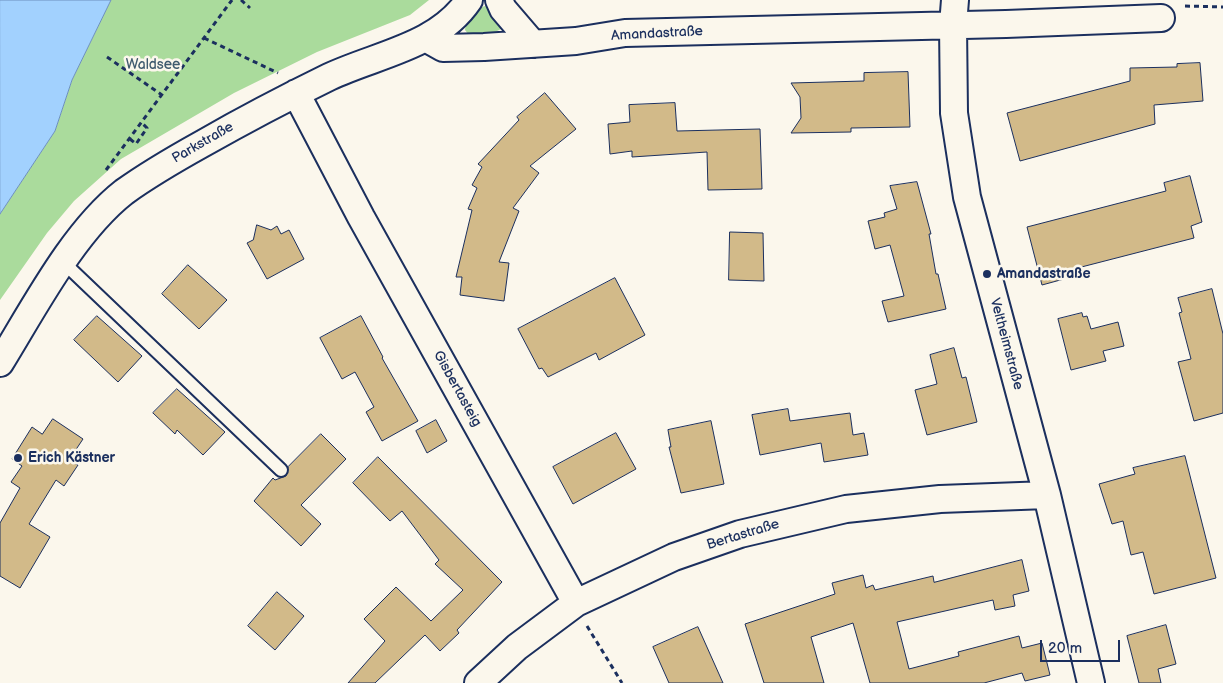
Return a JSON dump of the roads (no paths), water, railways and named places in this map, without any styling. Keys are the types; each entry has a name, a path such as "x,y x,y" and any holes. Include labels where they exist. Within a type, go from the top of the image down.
{"street":[{"name":"Parkstraße","path":"0,363 63,262 91,226 123,193 161,168 296,93 344,70 427,39 461,11 469,0"},
{"path":"499,0 504,9 533,44"},
{"name":"Amandastraße","path":"427,39 443,48 533,44 576,41 625,33 954,12 1161,18"},
{"name":"Veltheimstraße","path":"954,12 954,114 967,197 1047,495 1092,683"},
{"name":"Gisbertasteig","path":"296,93 360,218 576,603"},
{"name":"Bertastraße","path":"478,683 517,647 576,603 674,557 740,534 846,509 930,500 1047,495"}],"lane":[{"path":"63,262 281,470"}],"water":[{"name":"Waldsee","path":"0,0 111,0 72,80 55,131 0,214"}],"place":[{"name":"Amandastraße","path":"987,274"},
{"name":"Erich Kästner","path":"18,458"}]}
